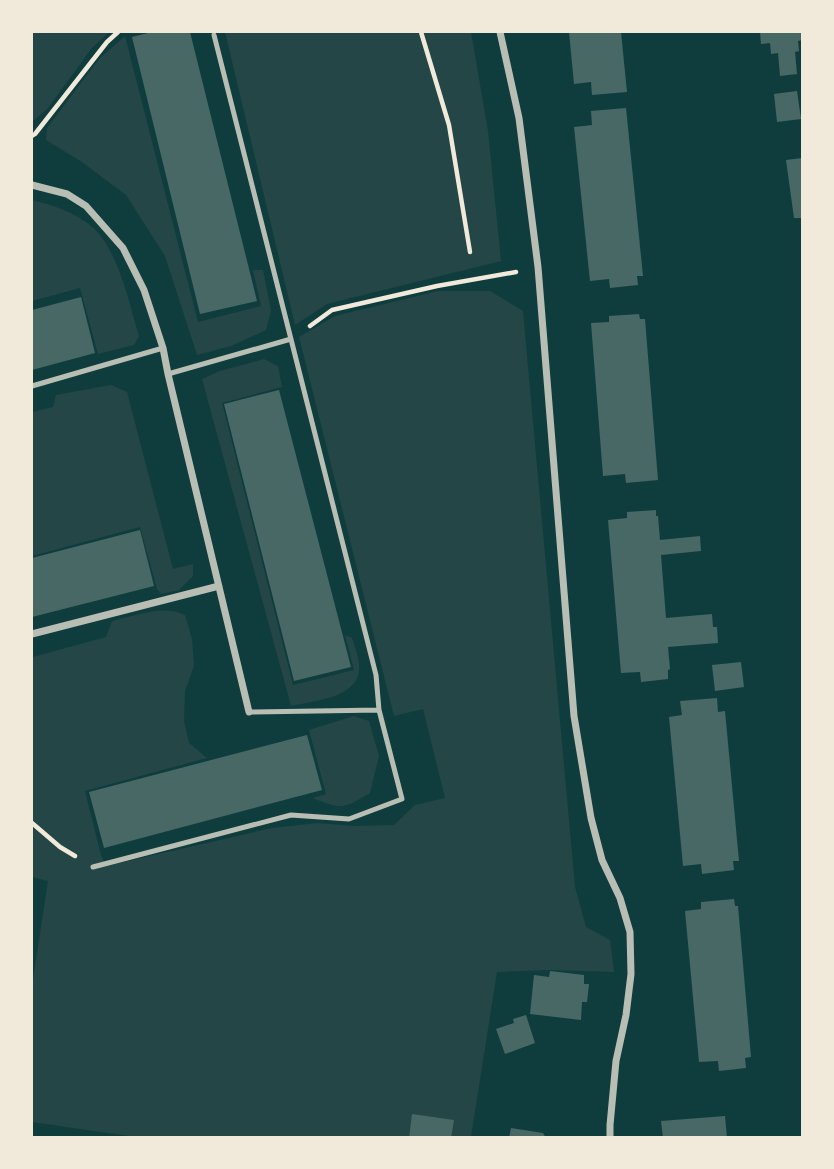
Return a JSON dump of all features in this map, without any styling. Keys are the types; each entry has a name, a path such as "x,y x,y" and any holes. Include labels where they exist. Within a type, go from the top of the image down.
{"street":[{"path":"499,32 519,118 538,267 574,716 591,818 602,860 620,898 630,932 631,974 616,1061 610,1138"},
{"path":"32,185 67,194 86,206 123,248 144,290 163,348 249,712"},
{"path":"32,634 219,586"}],"lane":[{"path":"93,867 290,815 349,819 402,799 379,710 376,675 214,35"},
{"path":"168,374 291,339"},
{"path":"32,386 163,348"},
{"path":"249,712 379,710"}],"path":[{"path":"32,136 107,42 118,32"},
{"path":"421,32 449,125 470,252"},
{"path":"291,339 332,310 538,267"},
{"path":"32,823 60,847 93,867"}],"shaded area":[{"path":"32,32 109,32 91,49 48,108 32,122"},
{"path":"225,32 471,32 488,131 501,261 327,304 295,325"},
{"path":"125,36 198,322 261,306 253,270 263,270 271,311 266,330 231,346 197,355 165,256 126,195 82,162 46,140 47,128 99,59"},
{"path":"32,200 70,213 91,226 100,236 115,262 127,292 139,336 134,345 98,354 80,288 32,301"},
{"path":"438,291 490,291 523,311 575,887 586,927 610,940 614,972 497,972 471,1137 142,1138 32,1122 32,986 48,881 32,877 32,656 106,637 112,621 158,611 185,615 192,639 194,666 185,691 184,721 189,743 207,758 85,791 106,866 272,828 317,823 394,825 415,805 445,798 423,709 394,716 299,337 335,316"},
{"path":"264,359 278,366 282,387 222,403 293,685 354,670 345,635 352,638 359,666 351,687 332,697 291,706 202,379"},
{"path":"111,385 127,392 173,569 193,564 193,576 179,590 161,594 157,589 140,527 32,556 32,412 53,407 56,395"},
{"path":"354,716 369,721 379,756 370,793 348,805 330,805 313,798 326,794 309,730"}],"building":[{"path":"152,32 190,32 257,301 200,314 132,37"},
{"path":"569,32 621,32 627,92 592,95 591,82 574,84"},
{"path":"760,32 802,32 802,40 798,41 799,51 795,52 797,74 780,76 778,53 771,54 770,43 761,44"},
{"path":"797,91 801,119 777,122 774,94"},
{"path":"626,108 643,276 637,276 638,285 610,288 609,279 590,281 574,127 592,125 591,111"},
{"path":"802,158 802,218 794,218 786,160"},
{"path":"81,297 95,353 32,370 32,310"},
{"path":"639,314 640,319 645,319 658,480 626,483 625,474 603,476 591,323 609,322 609,316"},
{"path":"279,390 351,667 294,681 224,404"},
{"path":"656,510 660,540 700,536 701,551 661,555 666,618 712,614 713,627 717,627 718,643 668,647 668,679 641,682 640,672 621,673 608,520 627,518 627,512"},
{"path":"140,530 154,586 32,617 32,558"},
{"path":"741,662 744,687 715,691 712,665"},
{"path":"717,698 718,712 725,711 739,861 733,861 734,870 702,874 701,864 683,866 669,717 682,715 680,701"},
{"path":"307,735 322,790 104,848 89,792"},
{"path":"734,899 735,906 738,906 751,1057 745,1058 746,1068 719,1071 718,1061 699,1062 685,911 701,909 701,902"},
{"path":"550,971 584,975 584,984 589,984 587,1002 582,1002 581,1020 530,1014 534,975 549,977"},
{"path":"526,1015 535,1043 505,1054 496,1029 514,1023 513,1019"},
{"path":"412,1114 454,1120 451,1138 409,1138"},
{"path":"725,1116 727,1138 663,1138 661,1121"},
{"path":"511,1128 543,1133 546,1138 509,1138"}]}
